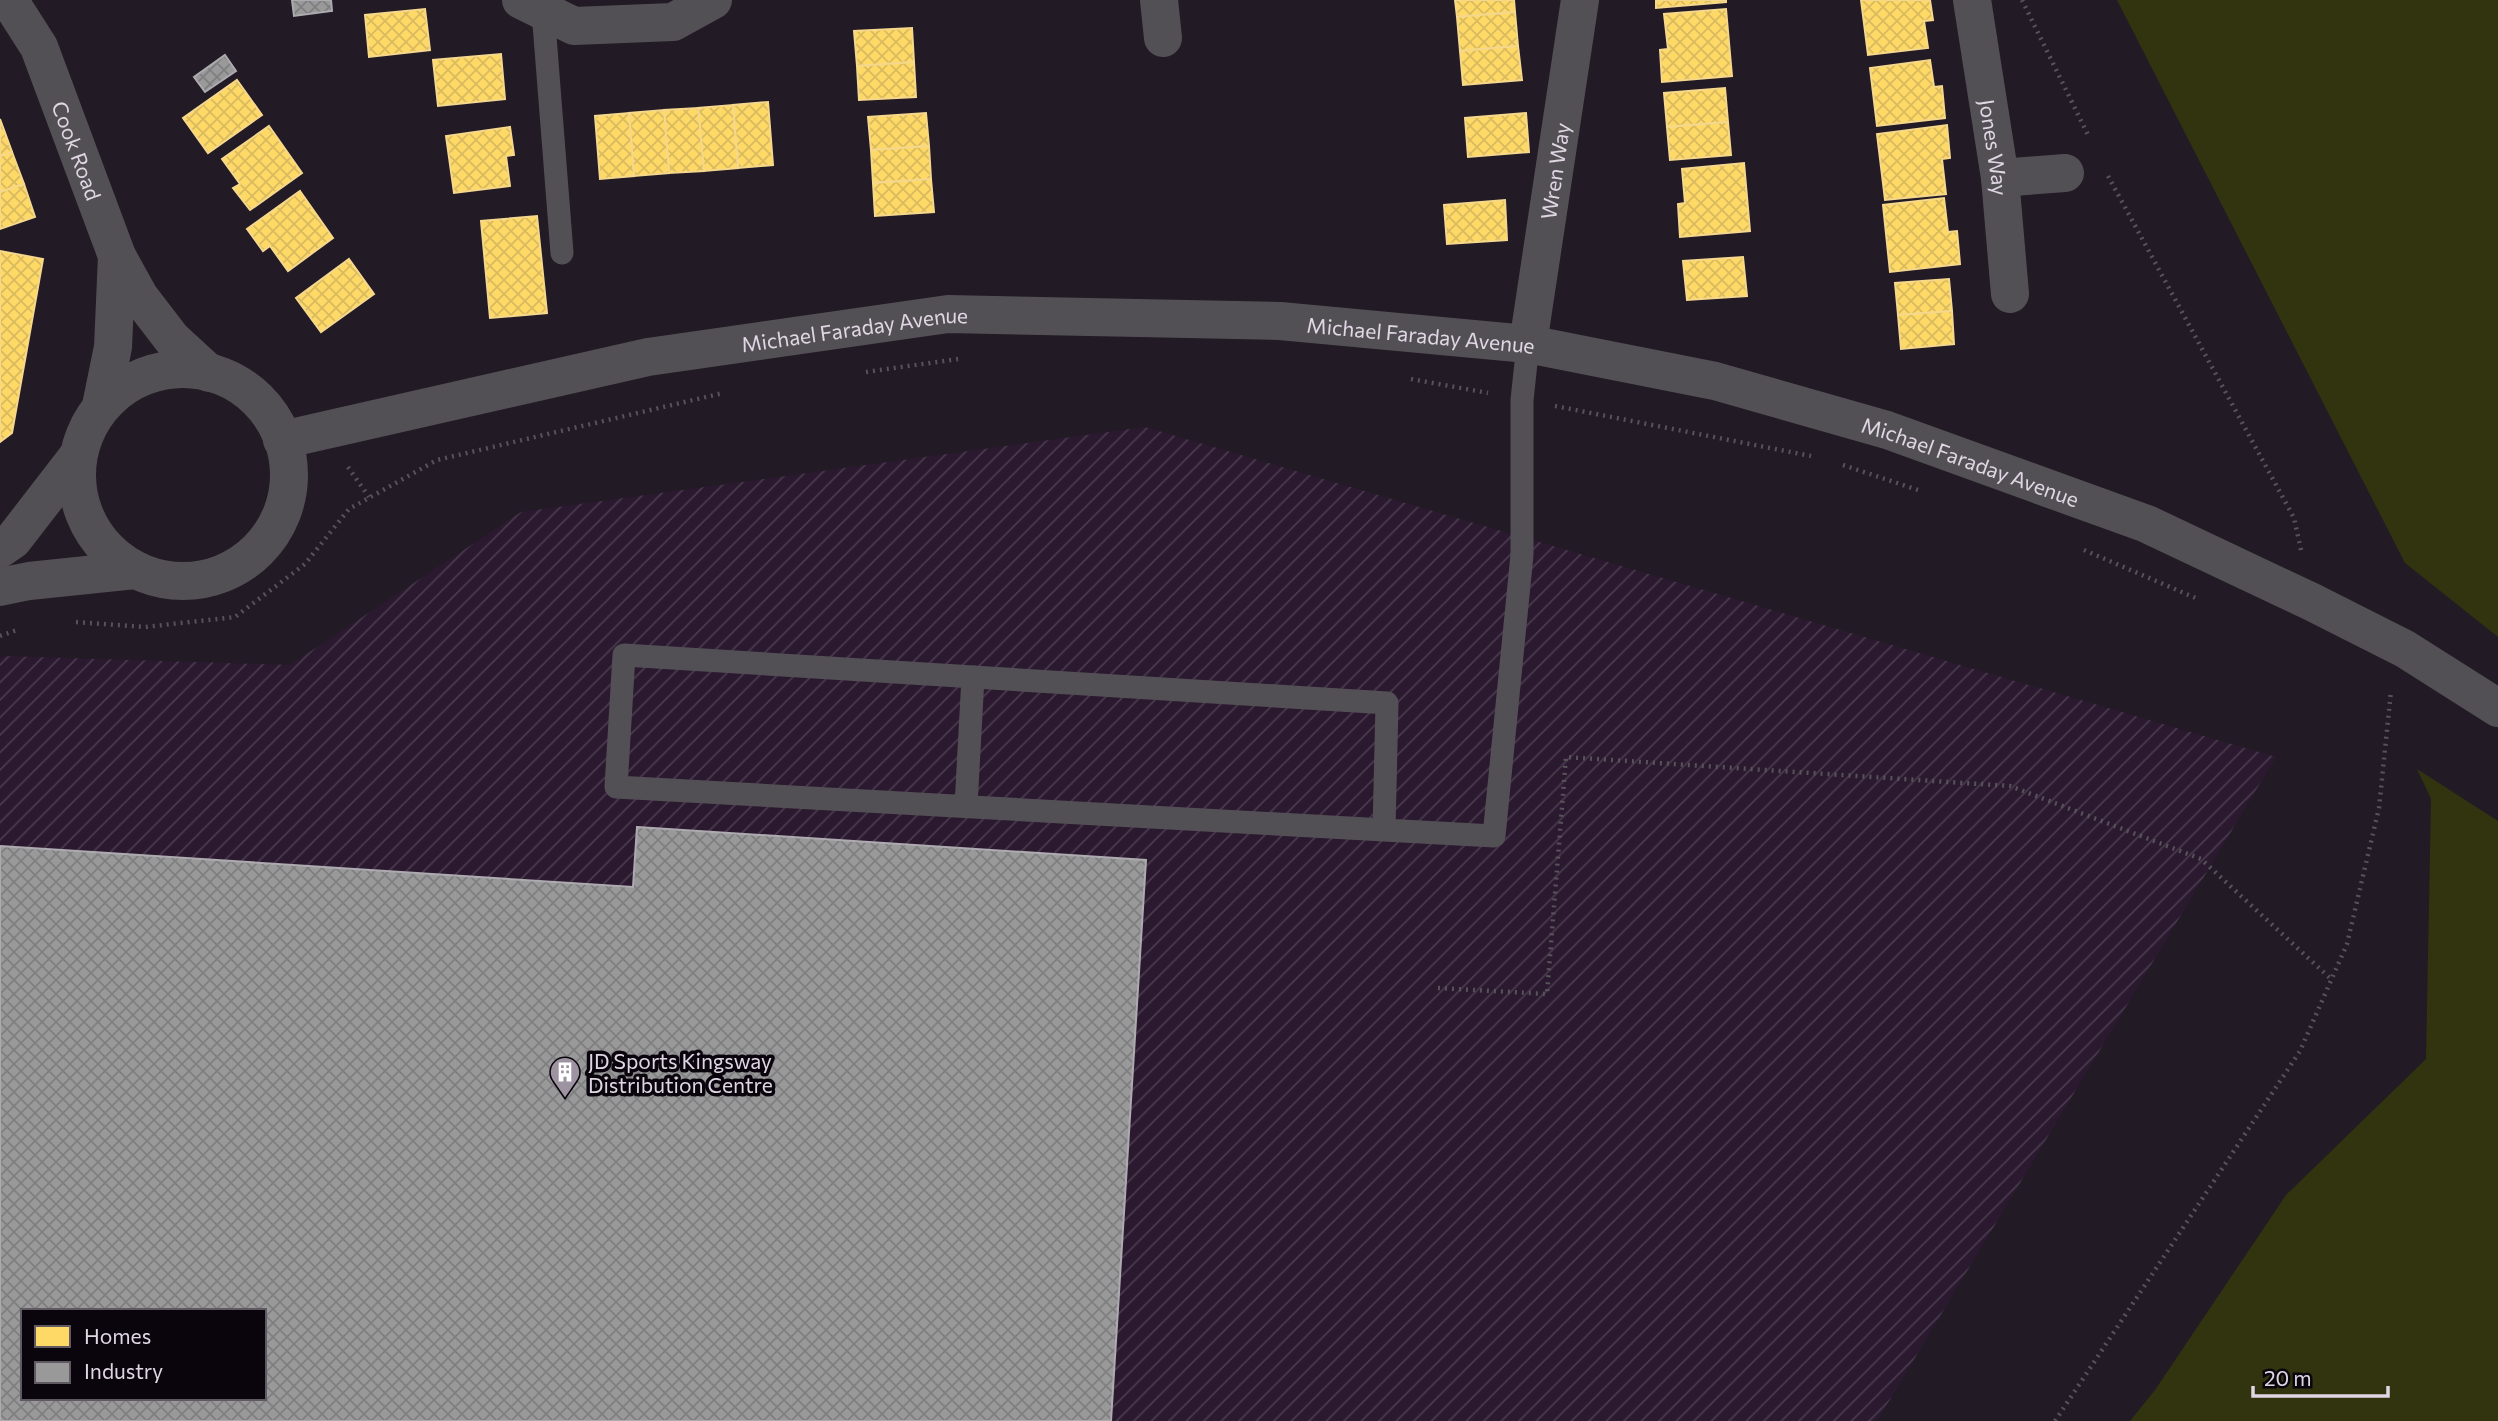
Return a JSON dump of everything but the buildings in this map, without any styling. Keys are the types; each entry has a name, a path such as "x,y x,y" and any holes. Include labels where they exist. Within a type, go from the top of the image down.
{"street":[{"name":"Cook Road","path":"9,0 39,47 117,256 139,296 172,339 209,373"},
{"name":"Cook Road","path":"37,0 39,47"},
{"path":"532,5 574,26 673,22 713,0"},
{"path":"1159,0 1163,38"},
{"name":"Wren Way","path":"1528,344 1580,0"},
{"name":"Jones Way","path":"1972,0 2000,178 2010,294"},
{"path":"2000,178 2065,173"},
{"name":"Cook Road","path":"100,407 113,347 117,256"},
{"name":"Michael Faraday Avenue","path":"282,440 648,357 948,314 1280,321 1528,344 1715,381 1887,430 2147,524 2405,649 2498,708"},
{"path":"0,587 29,580 135,570 188,582 225,573 249,559 274,531 287,498 288,461 277,425 254,395 222,376 189,369 152,372 129,382 100,407 82,438 77,457 78,494 90,528 114,557 135,570"},
{"path":"0,549 13,540 77,457"}],"lane":[{"path":"532,5 562,253"},
{"path":"1384,830 1387,703 624,654 617,786 1384,830 1494,836 1522,555 1522,400 1528,344"},
{"path":"966,806 973,677"}],"path":[{"path":"2022,0 2092,144"},
{"path":"2104,169 2294,518 2312,602"},
{"path":"858,373 964,359"},
{"path":"1400,378 1822,458"},
{"path":"71,621 145,627 235,617 306,564 349,509 437,460 726,392"},
{"path":"1834,462 1924,492"},
{"path":"2074,546 2206,602"},
{"path":"0,636 23,628"},
{"path":"2054,1421 2300,1051 2347,944 2379,808 2391,686"},
{"path":"1438,988 1547,994 1566,757 2010,786 2201,859 2331,979"}],"shaded area":[{"path":"1145,427 2276,757 1877,1421 0,1421 0,659 4,656 290,665 521,512"}],"green space":[{"path":"2117,0 2498,0 2498,637 2405,563"},
{"path":"2417,769 2498,821 2498,1421 2130,1421 2155,1390 2286,1195 2426,1059 2431,799"}],"place":[{"name":"JD Sports Kingsway Distribution Centre","path":"565,1099"}]}
